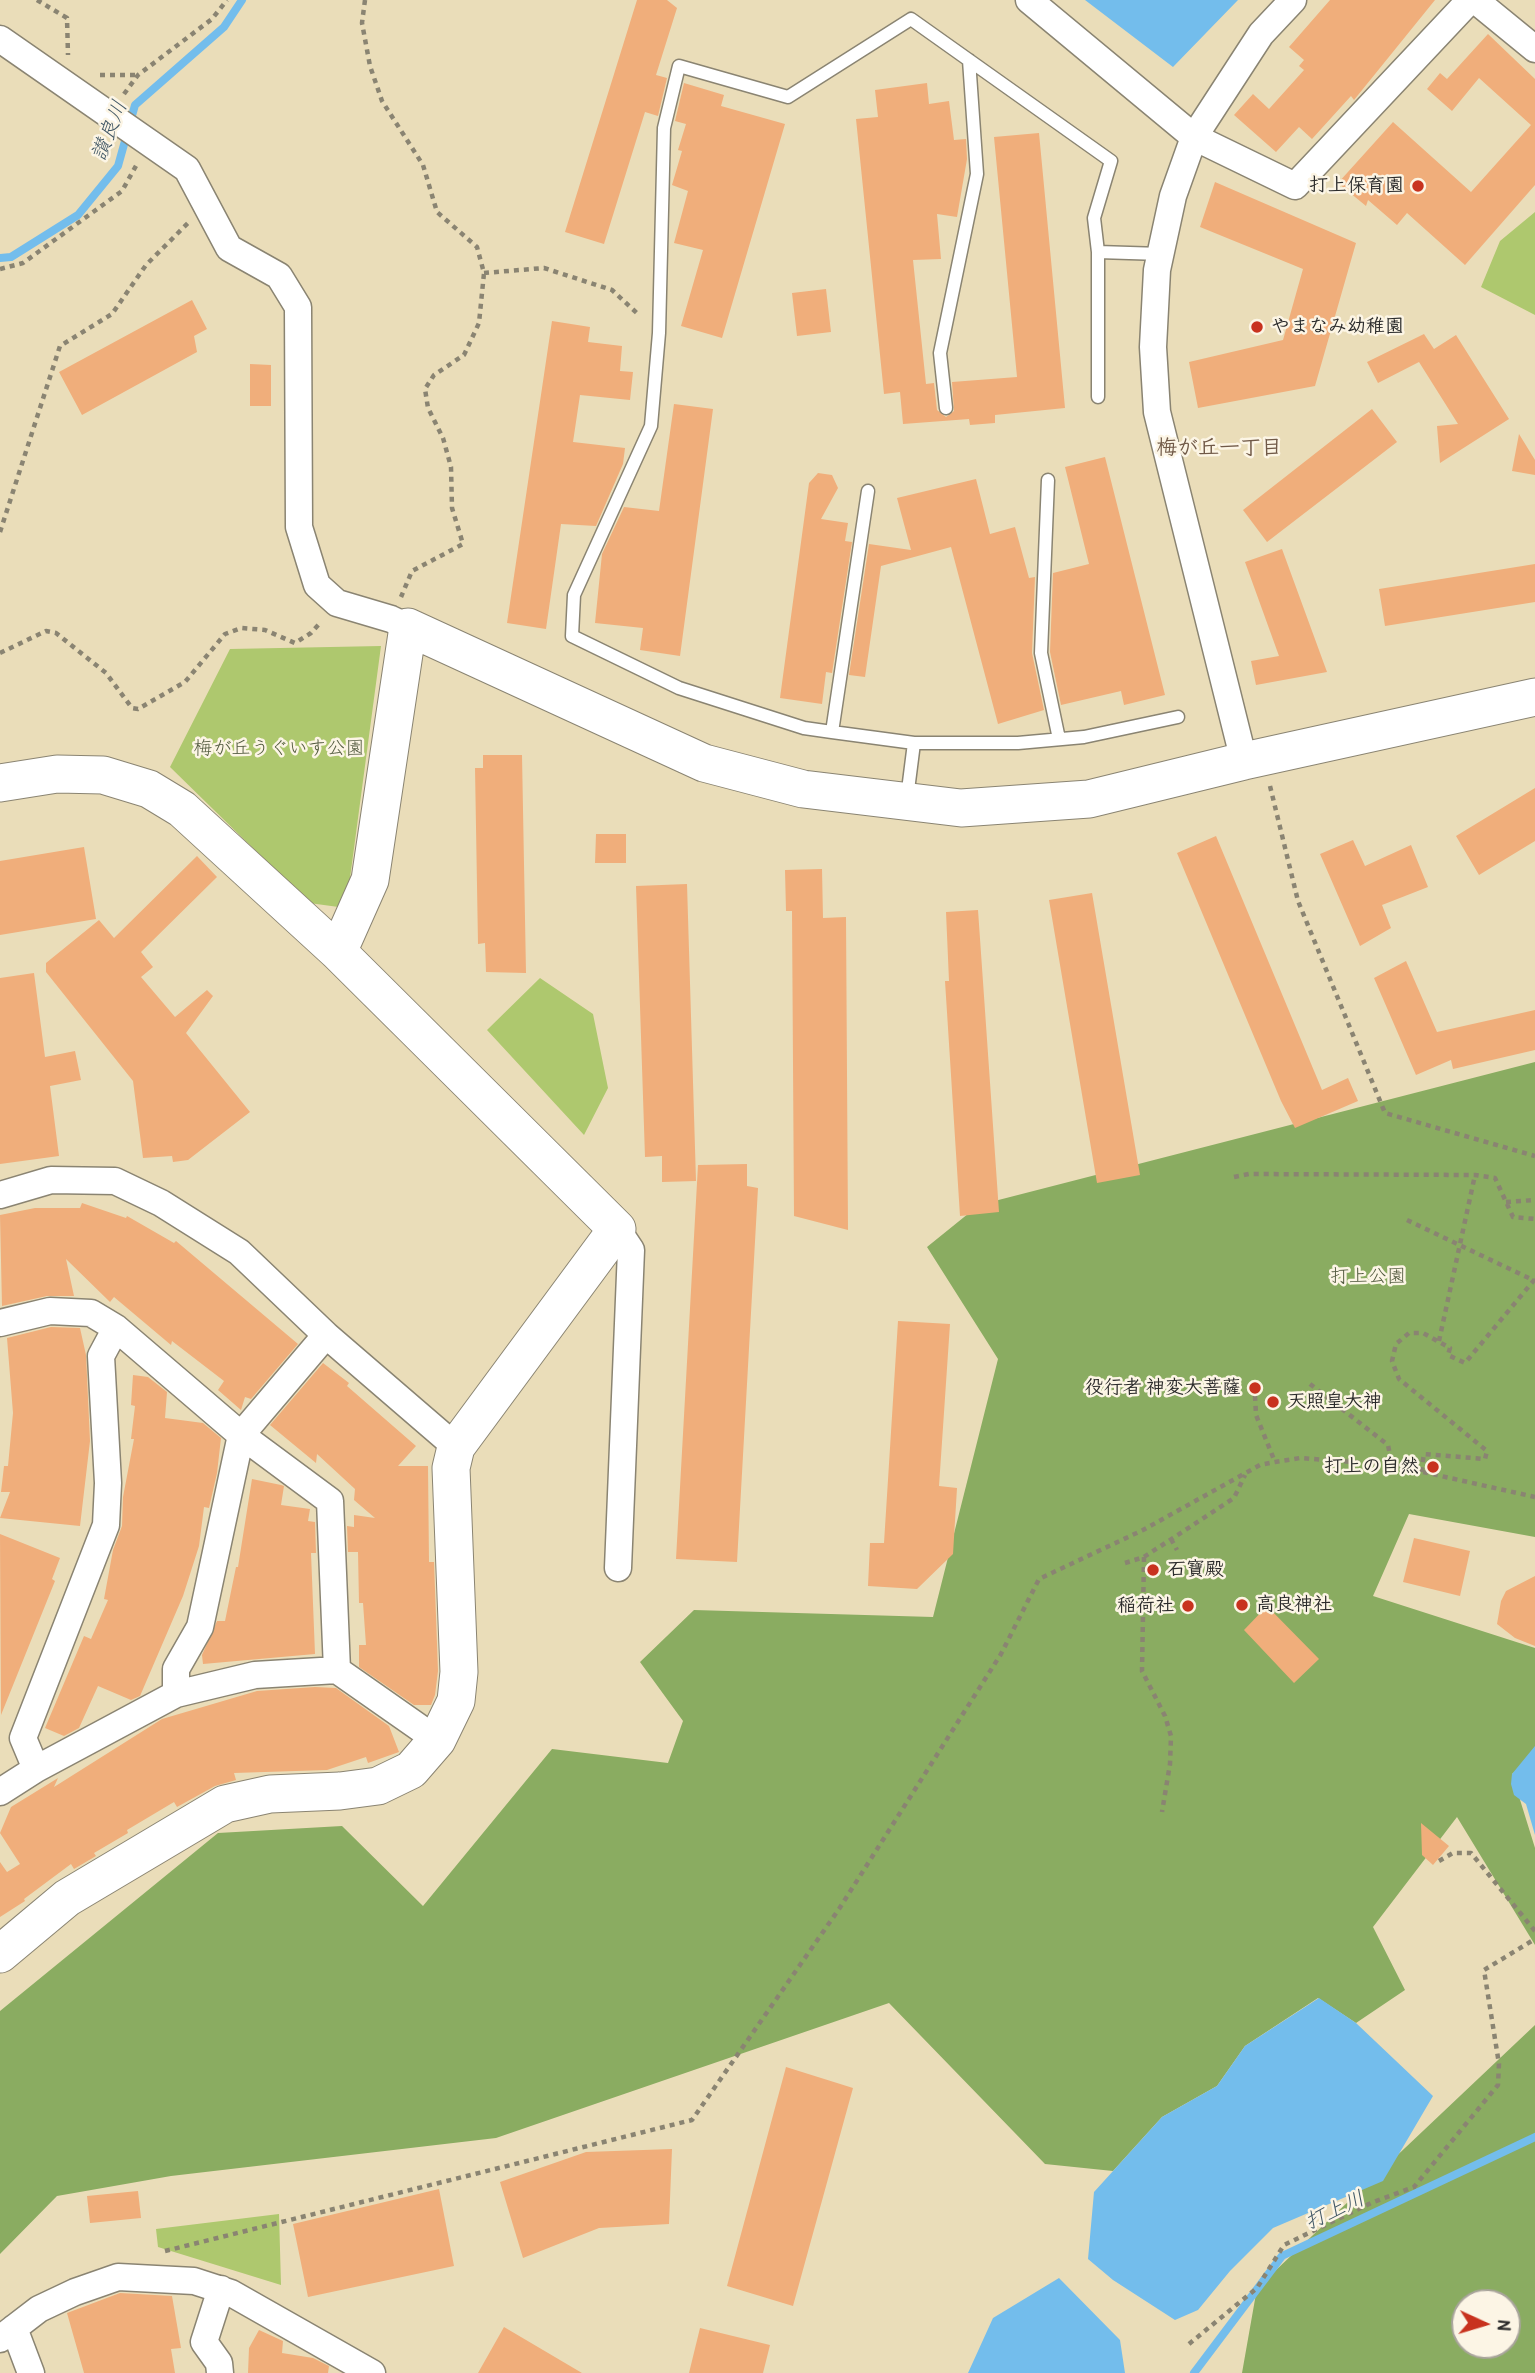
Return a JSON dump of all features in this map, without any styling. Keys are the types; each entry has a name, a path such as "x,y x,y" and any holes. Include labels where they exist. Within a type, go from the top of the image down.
{"street":[{"path":"1029,0 1194,137 1294,186 1473,0 1535,49"},
{"path":"1257,773 1157,412 1153,347 1161,254 1173,196 1194,137 1261,34 1293,0"},
{"path":"0,39 187,169 229,248 279,276 298,307 299,527 317,585 337,603 400,623 704,763 803,789 961,808 1089,799 1257,773 1535,697"},
{"path":"338,952 356,917 370,880 400,623"},
{"path":"0,783 57,774 103,775 149,789 182,809 338,952 617,1229 631,1250 618,1569"},
{"path":"0,1195 51,1181 115,1181 161,1203 239,1252 326,1335 456,1447"},
{"path":"0,1952 67,1898 225,1804 270,1794 340,1791 378,1786 411,1770 438,1740 456,1701 459,1672 451,1468 456,1447 617,1229"},
{"path":"0,1323 50,1311 91,1313 116,1328 241,1435 330,1501 337,1670"},
{"path":"36,1769 23,1738 106,1525 108,1483 101,1356 116,1328"},
{"path":"176,1695 176,1669 200,1627 241,1435 326,1335"},
{"path":"0,1792 36,1769 176,1695 255,1675 337,1670 438,1740"},
{"path":"32,2373 7,2333 39,2309 75,2292 118,2277 194,2281 221,2290 372,2373"},
{"path":"220,2373 219,2363 204,2342 221,2290"}],"lane":[{"path":"1098,397 1098,252 1094,218 1111,161 911,19 788,97 679,66 664,128 659,333 651,425 574,595 572,636 679,688 804,728 914,743 1018,743 1059,739 1178,717"},
{"path":"946,408 940,353 977,174 969,60"},
{"path":"1098,252 1161,254"},
{"path":"1048,480 1041,653 1059,739"},
{"path":"832,732 868,491"},
{"path":"906,802 914,743"}],"path":[{"path":"37,0 67,18 68,57"},
{"path":"123,95 138,75 212,19 227,0"},
{"path":"365,0 362,23 370,66 382,101 423,165 437,212 477,247 484,273 480,323 464,355 434,375 425,389 428,408 443,438 451,467 452,508 463,544 412,571 400,623"},
{"path":"87,75 138,75"},
{"path":"0,269 23,264 122,191 138,162 148,169"},
{"path":"0,532 60,346 112,314 146,265 206,205"},
{"path":"484,273 544,268 612,290 659,333"},
{"path":"0,653 46,631 56,633 106,673 132,708 138,709 185,682 225,634 241,628 265,630 295,643 312,633 337,603"},
{"path":"1257,773 1298,901 1385,1113 1535,1156"},
{"path":"1234,1177 1249,1174 1475,1175 1495,1178 1513,1217 1535,1219"},
{"path":"1438,1341 1475,1175"},
{"path":"1506,1202 1535,1200"},
{"path":"1407,1220 1535,1280 1465,1363 1448,1355 1450,1348 1423,1333 1409,1333 1396,1344 1392,1362 1399,1379 1487,1451 1485,1459 1424,1454 1421,1472"},
{"path":"1310,1384 1388,1445 1392,1465"},
{"path":"1255,1396 1256,1415 1275,1462"},
{"path":"160,2253 692,2120 839,1909 1001,1654 1039,1579 1143,1530 1245,1474 1275,1462 1300,1458 1392,1465 1535,1497"},
{"path":"1125,1563 1144,1557 1234,1498 1245,1474"},
{"path":"1171,1539 1177,1550"},
{"path":"1144,1557 1142,1671 1165,1716 1171,1736 1170,1764 1162,1812"},
{"path":"1439,1861 1453,1853 1471,1853 1535,1931"},
{"path":"1189,2344 1257,2288 1284,2245 1371,2203 1415,2187 1498,2085 1495,2029 1484,1970 1535,1939"}],"green space":[{"path":"1535,212 1535,315 1481,287 1500,241"},
{"name":"梅が丘うぐいす公園","path":"381,646 346,908 309,903 170,767 230,649"},
{"path":"540,978 593,1014 608,1088 584,1135 487,1030"},
{"name":"打上公園","path":"1535,1062 1535,1537 1409,1514 1373,1596 1535,1648 1535,1756 1512,1774 1535,1848 1535,1945 1457,1817 1373,1927 1405,1990 1356,2023 1318,1998 1245,2046 1217,2086 1162,2117 1113,2171 1045,2164 889,2003 496,2138 171,2176 57,2196 0,2254 0,2011 218,1833 342,1826 423,1906 552,1749 668,1763 683,1721 640,1662 694,1610 933,1617 998,1359 927,1247 979,1205"},
{"path":"1535,2025 1535,2373 1242,2373 1257,2288"},
{"path":"279,2214 281,2285 158,2247 156,2229"}],"water":[{"path":"1085,0 1238,0 1173,67"},
{"path":"1535,1746 1535,1835 1526,1804 1514,1795 1511,1784 1512,1774"},
{"path":"1319,1998 1356,2023 1433,2096 1383,2181 1273,2228 1230,2271 1198,2310 1175,2320 1113,2280 1088,2259 1094,2192 1162,2117 1217,2086 1245,2046"},
{"path":"1059,2278 1120,2340 1125,2373 968,2373 993,2318"}],"building":[{"path":"637,0 667,0 677,8 656,75 667,78 658,116 645,112 604,244 565,232"},
{"path":"1330,0 1435,0 1354,100 1351,96 1312,139 1299,127 1276,152 1234,115 1253,94 1269,109 1304,70 1299,66 1304,60 1289,47"},
{"path":"1488,34 1535,79 1535,185 1465,265 1407,213 1397,225 1368,200 1366,206 1338,183 1393,122 1471,192 1531,125 1479,78 1452,111 1427,89 1440,73 1447,79"},
{"path":"684,83 724,95 721,106 785,124 722,338 681,326 703,250 674,243 688,191 672,185 682,151 678,150 686,124 675,121"},
{"path":"927,83 929,104 949,101 954,140 966,139 967,159 957,217 937,214 941,259 913,260 926,384 934,383 937,410 946,417 954,411 952,382 1017,377 994,137 1039,133 1065,408 995,415 995,423 970,425 969,419 903,424 900,392 884,394 856,119 878,117 875,90"},
{"path":"1215,182 1356,243 1315,386 1198,408 1189,362 1283,340 1303,269 1200,227"},
{"path":"826,289 831,332 797,336 792,293"},
{"path":"192,300 207,329 194,336 197,352 82,415 59,372"},
{"path":"552,321 590,327 588,342 622,346 620,371 633,372 630,400 580,395 573,442 625,448 623,464 596,526 561,524 546,629 507,623"},
{"path":"1424,334 1434,349 1456,335 1509,419 1440,463 1437,426 1458,424 1419,362 1378,383 1367,362"},
{"path":"250,364 271,365 271,406 250,406"},
{"path":"674,404 713,409 680,656 640,650 643,628 595,623 602,554 624,507 659,511"},
{"path":"1372,409 1397,442 1267,542 1243,510"},
{"path":"1519,434 1535,460 1535,475 1512,471"},
{"path":"1105,457 1165,695 1124,705 1121,691 1061,705 1050,652 1053,573 1089,564 1065,467"},
{"path":"818,473 832,475 838,488 821,519 848,523 845,541 852,542 832,673 826,672 822,704 780,698 809,483"},
{"path":"976,479 990,534 1015,527 1029,578 1035,577 1032,653 1044,710 998,724 951,547 881,566 865,677 849,675 869,544 911,550 897,498"},
{"path":"1282,549 1327,672 1256,685 1251,661 1279,656 1245,562"},
{"path":"1535,564 1535,602 1385,626 1379,589"},
{"path":"483,755 522,755 526,973 486,972 485,943 478,944 475,768 483,768"},
{"path":"1535,788 1535,841 1479,875 1456,836"},
{"path":"596,834 626,834 626,863 595,863"},
{"path":"1216,836 1322,1090 1348,1078 1358,1101 1295,1128 1281,1101 1177,853"},
{"path":"1353,840 1365,866 1411,845 1428,887 1382,905 1391,928 1360,946 1320,854"},
{"path":"84,847 96,919 0,935 0,861"},
{"path":"197,856 217,877 141,952 153,967 141,977 175,1017 207,990 213,996 186,1033 250,1112 188,1160 173,1162 172,1156 143,1158 133,1081 46,972 46,963 99,920 114,938"},
{"path":"822,869 823,918 846,917 848,1230 794,1216 792,911 786,911 785,870"},
{"path":"687,884 696,1181 662,1182 662,1156 645,1157 636,886"},
{"path":"1092,893 1140,1175 1097,1183 1049,900"},
{"path":"978,910 999,1212 960,1216 945,981 949,981 946,912"},
{"path":"1406,961 1437,1032 1535,1010 1535,1050 1453,1069 1451,1060 1416,1075 1374,978"},
{"path":"34,973 45,1057 75,1051 81,1080 50,1086 59,1156 0,1164 0,978"},
{"path":"747,1164 747,1186 758,1188 737,1562 676,1559 698,1165"},
{"path":"82,1203 126,1218 127,1216 174,1243 176,1241 298,1344 251,1399 245,1397 241,1410 218,1390 224,1381 172,1341 171,1345 114,1297 110,1302 66,1259 74,1296 47,1296 2,1306 0,1215 35,1208 80,1208"},
{"path":"898,1321 950,1324 939,1486 957,1488 953,1554 917,1589 868,1586 870,1543 884,1543"},
{"path":"51,1327 80,1328 86,1355 90,1441 80,1526 0,1518 10,1492 1,1492 4,1466 8,1466 13,1413 7,1338"},
{"path":"323,1363 349,1383 347,1386 416,1446 398,1466 428,1466 429,1562 434,1562 438,1671 431,1705 414,1705 359,1667 359,1645 366,1645 363,1603 359,1603 358,1552 348,1552 347,1526 354,1527 354,1515 375,1518 354,1500 355,1489 317,1454 316,1463 270,1425"},
{"path":"133,1375 148,1377 167,1392 165,1418 203,1423 221,1438 217,1473 209,1508 204,1507 199,1546 183,1596 140,1696 131,1700 98,1686 79,1728 64,1736 45,1728 84,1636 91,1639 108,1600 104,1599 113,1550 122,1526 123,1497 134,1439 131,1439 135,1406 131,1405"},
{"path":"252,1479 284,1486 281,1505 310,1509 308,1521 315,1522 316,1553 311,1553 315,1654 203,1664 202,1655 217,1621 225,1621 238,1567"},
{"path":"0,1534 60,1558 52,1579 55,1581 1,1715"},
{"path":"1414,1538 1470,1551 1460,1596 1403,1582"},
{"path":"1535,1576 1535,1646 1515,1638 1497,1624 1501,1601 1506,1591"},
{"path":"1267,1606 1319,1659 1294,1683 1244,1630"},
{"path":"336,1688 389,1726 399,1752 368,1763 366,1757 327,1770 234,1773 236,1780 215,1786 177,1807 174,1802 127,1830 128,1833 94,1853 96,1856 74,1869 71,1864 24,1899 25,1901 0,1917 0,1862 7,1872 20,1864 0,1833 11,1807 58,1778 54,1787 162,1719 257,1691"},
{"path":"1421,1823 1449,1846 1433,1865 1422,1855"},
{"path":"786,2067 853,2088 793,2306 727,2286"},
{"path":"672,2149 669,2224 599,2228 523,2258 500,2182 586,2152"},
{"path":"439,2189 454,2266 308,2297 293,2224"},
{"path":"138,2191 141,2218 90,2223 87,2196"},
{"path":"120,2293 172,2296 181,2348 171,2349 175,2373 84,2373 67,2313"},
{"path":"504,2327 582,2373 478,2373"},
{"path":"700,2328 770,2345 763,2373 689,2373"},
{"path":"259,2330 283,2341 282,2353 313,2358 329,2366 328,2373 248,2373 249,2348"}],"waterway":[{"name":"讃良川","path":"0,258 11,257 78,215 118,166 135,105 224,27 242,0"},
{"name":"打上川","path":"1194,2373 1282,2256 1535,2137"}],"place":[{"name":"打上保育園","path":"1418,186"},
{"name":"やまなみ幼稚園","path":"1257,327"},
{"name":"役行者 神変大菩薩","path":"1255,1388"},
{"name":"天照皇大神","path":"1273,1402"},
{"name":"打上の自然","path":"1433,1467"},
{"name":"石寶殿","path":"1153,1570"},
{"name":"高良神社","path":"1242,1605"},
{"name":"稲荷社","path":"1188,1606"}],"district":[{"name":"梅が丘一丁目","path":"1219,448"}]}
